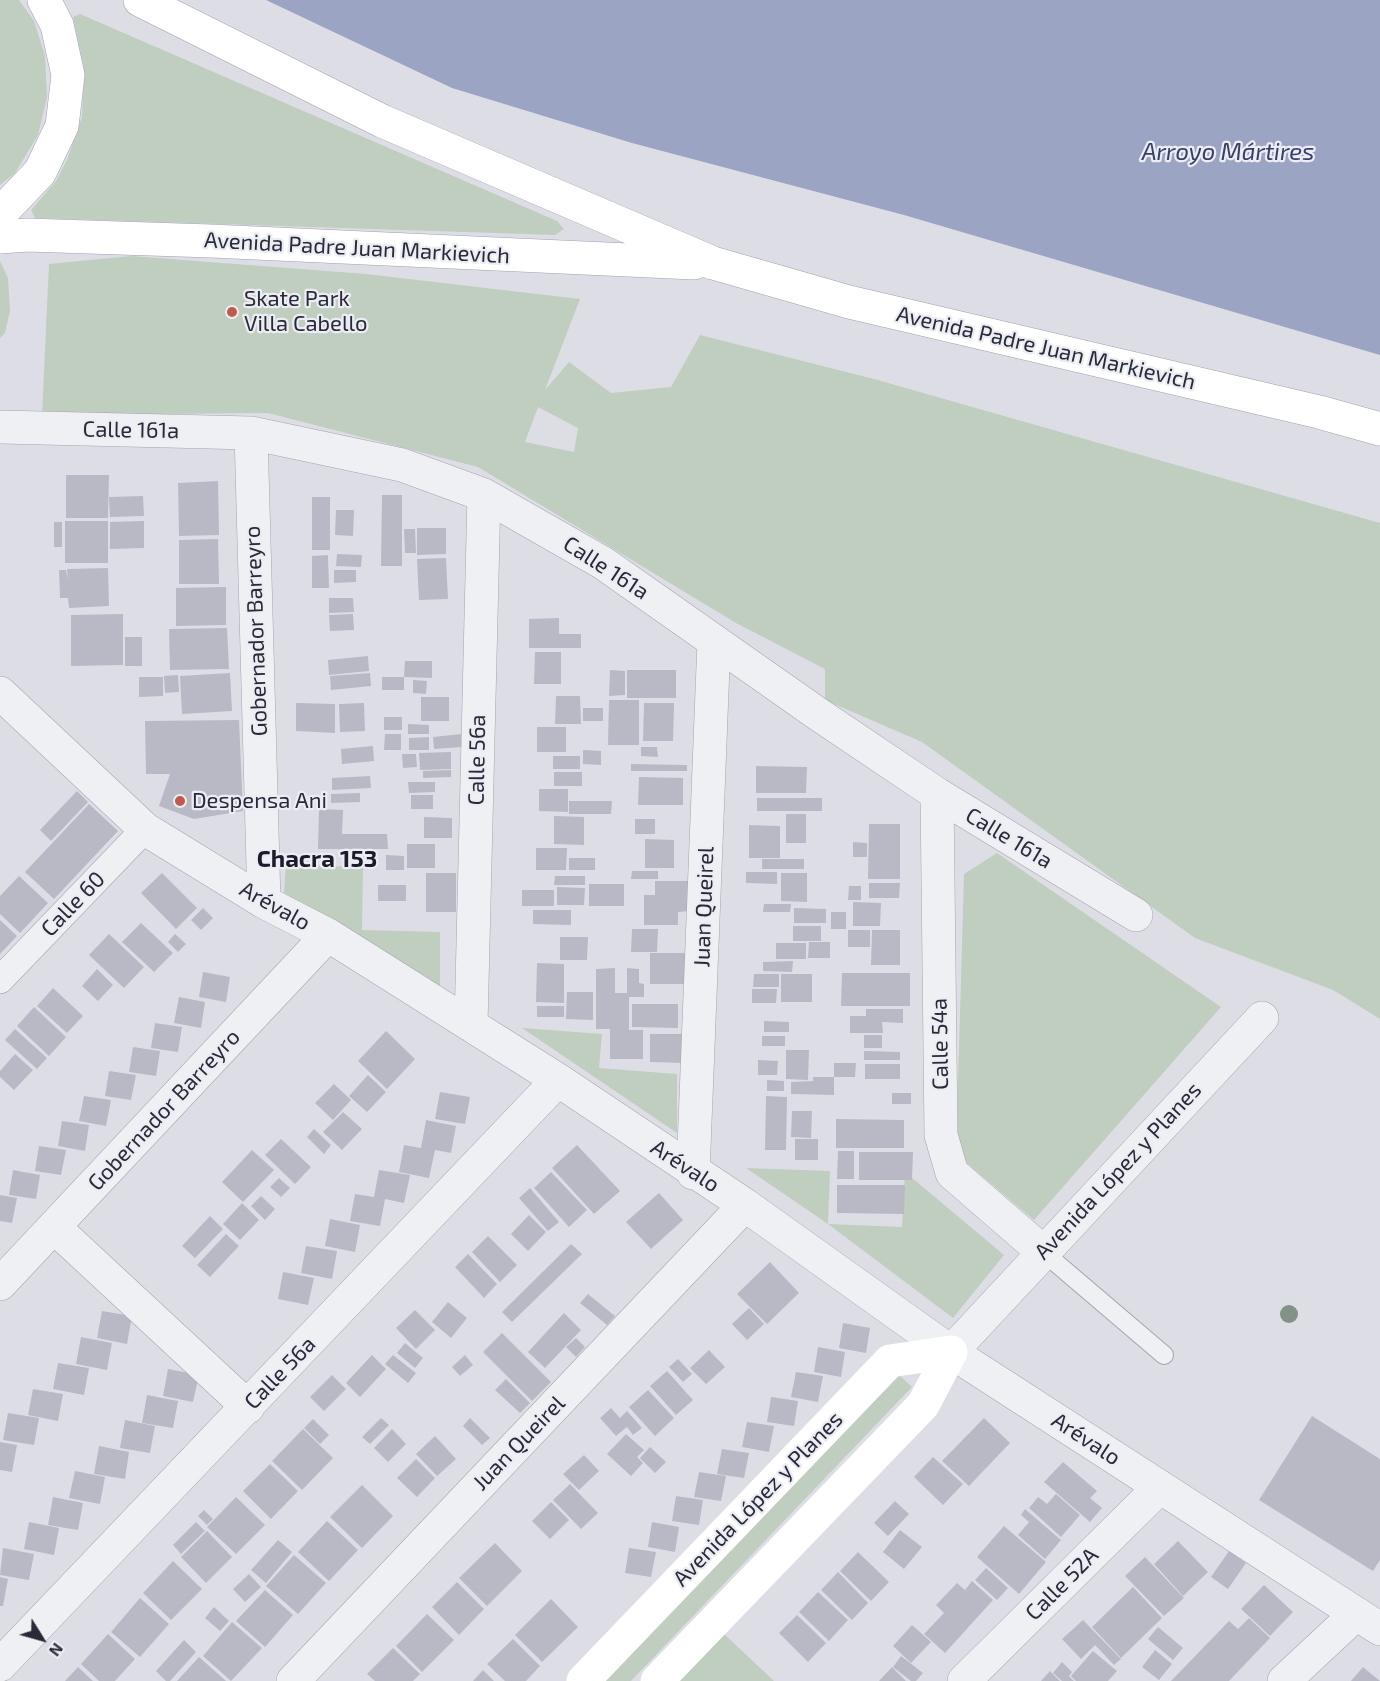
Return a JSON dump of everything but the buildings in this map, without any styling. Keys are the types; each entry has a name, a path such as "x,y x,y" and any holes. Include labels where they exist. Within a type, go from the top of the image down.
{"main road":[{"path":"0,214 40,172 62,126 68,75 57,25 44,0"},
{"name":"Avenida Padre Juan Markievich","path":"140,0 382,121 713,263 849,302 1319,412 1380,429"},
{"name":"Avenida Padre Juan Markievich","path":"0,237 27,235 211,241 713,263"},
{"name":"Avenida López y Planes","path":"583,1681 890,1361 951,1352"},
{"name":"Avenida López y Planes","path":"657,1681 923,1405 951,1352"}],"street":[{"name":"Calle 161a","path":"0,427 251,433 402,465 484,495 603,564 937,794 1136,915"},
{"name":"Gobernador Barreyro","path":"251,433 264,902"},
{"name":"Calle 56a","path":"471,1025 484,495"},
{"name":"Juan Queirel","path":"693,1173 714,641"},
{"name":"Arévalo","path":"0,693 145,829 264,902 328,935 558,1080 693,1173 745,1205 951,1352 1368,1622"},
{"name":"Calle 54a","path":"937,794 941,1135 952,1173 1042,1251"},
{"name":"Calle 60","path":"0,980 145,829"},
{"name":"Gobernador Barreyro","path":"0,1284 328,935"},
{"name":"Avenida López y Planes","path":"951,1352 1042,1251 1262,1018"},
{"name":"Calle 56a","path":"0,1665 558,1080"},
{"name":"Juan Queirel","path":"292,1681 745,1205"},
{"path":"54,1227 248,1407"},
{"name":"Calle 52A","path":"964,1681 1160,1487"},
{"path":"1284,1681 1368,1622"}],"lane":[{"path":"1042,1251 1164,1355"}],"green space":[{"path":"0,0 19,0 34,21 45,56 47,97 38,135 15,173 0,185"},
{"path":"80,14 557,221 564,229 555,235 35,218 31,210 56,181 67,160 82,117 84,68 73,17"},
{"path":"131,256 366,274 580,299 545,390 569,362 611,393 671,387 700,335 874,379 1380,523 1380,1019 1333,990 1195,938 922,742 825,700 825,669 736,623 478,467 268,413 42,415 49,264","holes":["538,407 578,428 574,452 525,442"]},
{"path":"0,261 8,278 10,311 5,333 0,338"},
{"path":"997,853 1221,1007 1034,1220 956,1154 964,874"},
{"path":"286,865 363,867 362,930 440,932 440,993 284,893"},
{"path":"522,1028 602,1034 599,1068 677,1074 677,1133"},
{"path":"746,1168 830,1171 828,1224"},
{"path":"905,1172 1004,1255 953,1318 828,1224 902,1227"},
{"path":"898,1374 912,1387 631,1681 602,1681"},
{"path":"723,1633 774,1681 678,1681"}],"water":[{"name":"Arroyo Mártires","path":"266,0 1380,0 1380,355 904,215 632,143 452,88"}],"place":[{"name":"Skate Park Villa Cabello","path":"232,312"},
{"name":"Despensa Ani","path":"180,801"}],"district":[{"name":"Chacra 153","path":"317,859"}]}
